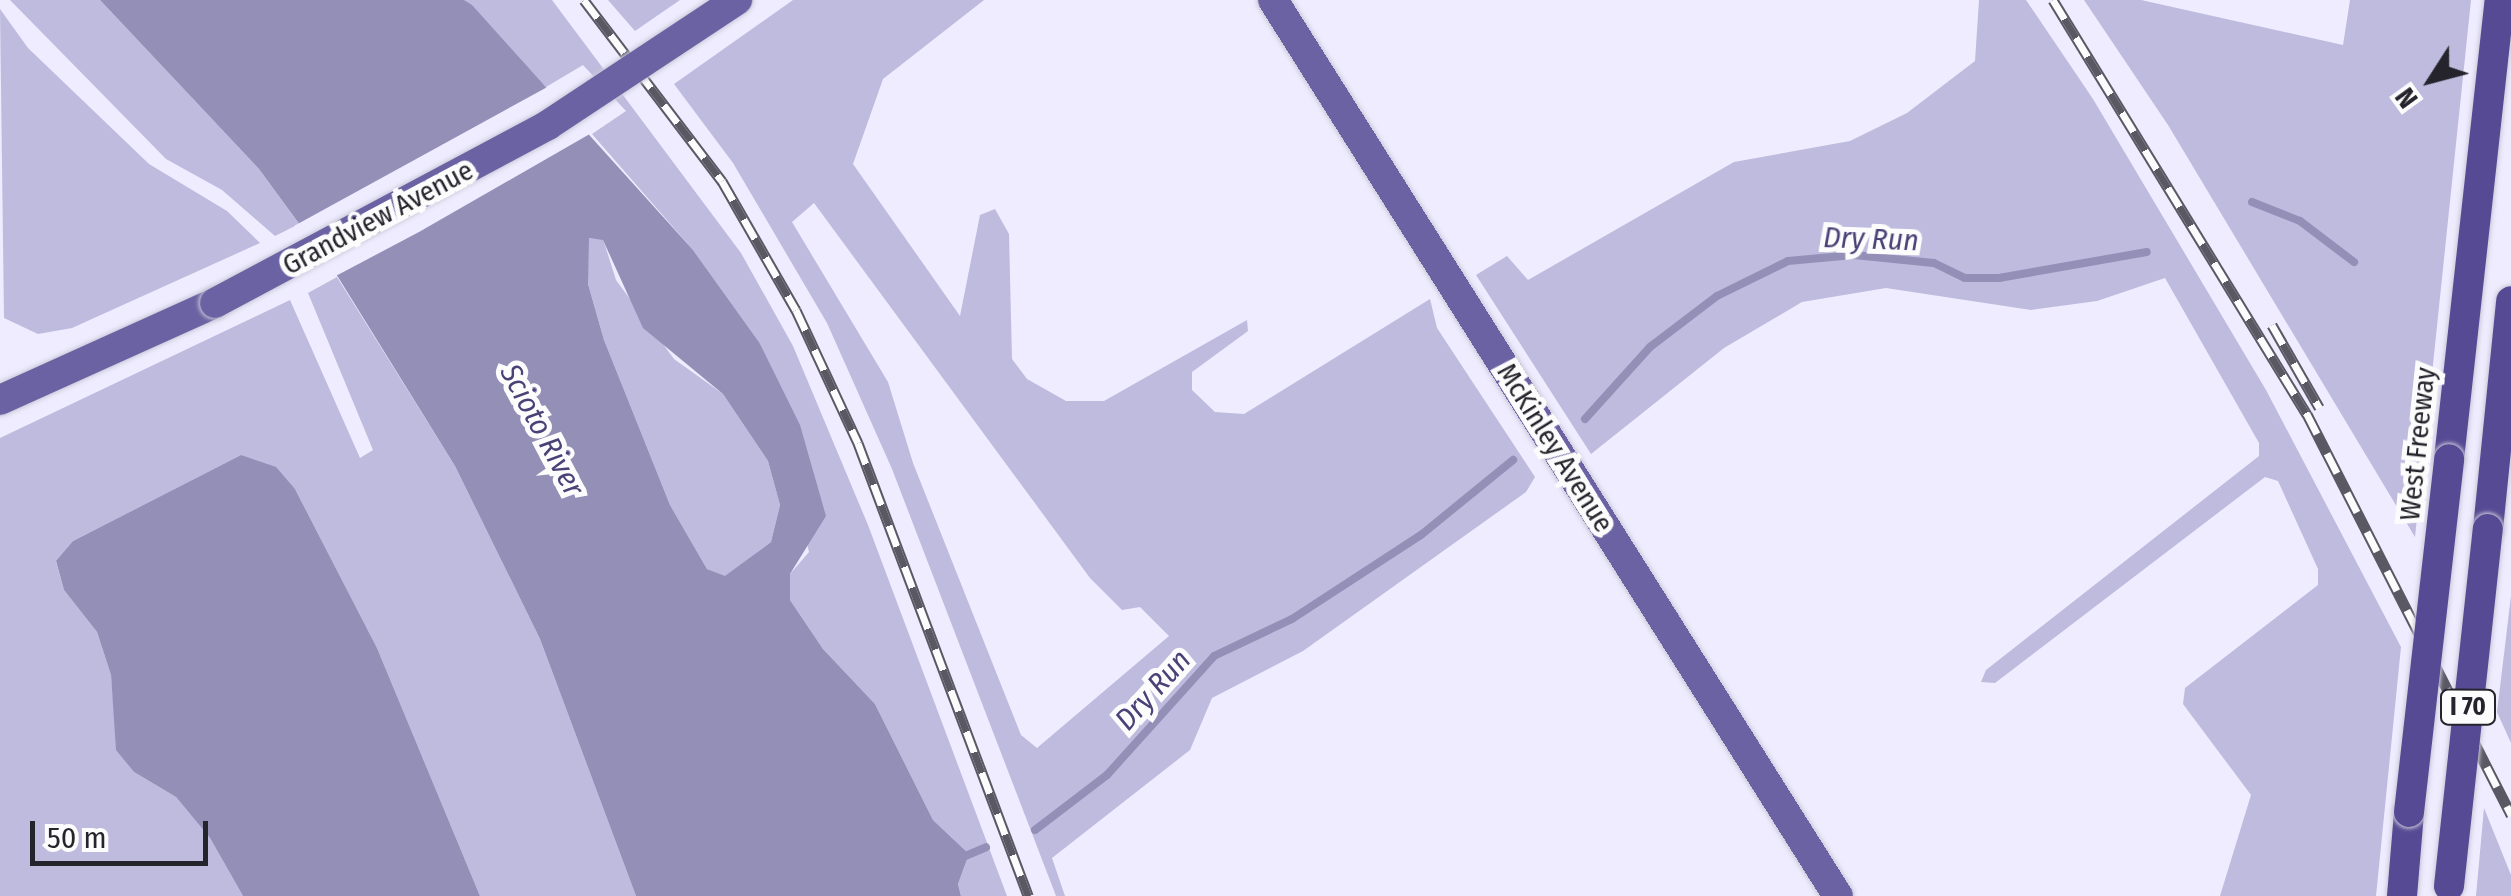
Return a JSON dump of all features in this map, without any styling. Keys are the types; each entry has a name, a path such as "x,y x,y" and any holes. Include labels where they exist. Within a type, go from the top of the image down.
{"highway":[{"name":"West Freeway","path":"2402,896 2500,0"},
{"name":"I 70","path":"2448,891 2511,301"}],"main road":[{"name":"Grandview Avenue","path":"0,400 215,303 548,126 737,0"},
{"name":"McKinley Avenue","path":"1273,0 1838,896"}],"shaded area":[{"path":"10,0 100,0 259,169 299,224 275,236 222,190 166,159"},
{"path":"464,0 552,0 741,253 793,346 868,525 1007,896 961,896 958,884 969,854 933,820 875,704 823,649 790,600 790,574 809,552 759,342 693,250 592,134 626,111 583,65 546,87"},
{"path":"608,0 680,0 635,31"},
{"path":"793,0 984,0 883,79 853,164 960,316 980,215 995,209 1009,234 1012,359 1027,379 1066,401 1104,401 1247,320 1248,331 1192,372 1192,390 1215,412 1244,414 1430,299 1437,328 1535,477 1526,492 1303,651 1212,698 1190,750 1052,858 1065,896 1056,896 892,469 827,323 733,163 674,84","holes":["814,203 1090,578 1122,610 1140,607 1169,636 1037,748 1021,735 913,463 888,382 792,222"]},
{"path":"1979,0 2026,0 2093,99 2266,390 2401,647 2376,896 2220,896 2251,795 2183,704 2185,688 2318,585 2318,569 2278,481 2265,477 1995,683 1981,682 1986,670 2259,456 2259,443 2165,278 2097,301 2031,310 1886,288 1802,302 1724,348 1591,454 1476,275 1507,256 1528,280 1734,162 1850,141 1907,113 1975,61"},
{"path":"2084,0 2141,0 2343,45 2350,0 2471,0 2415,537 2168,125"},
{"path":"0,9 28,48 149,164 227,211 260,243 72,328 38,334 4,318"},
{"path":"588,238 603,239 616,280 674,359 723,394 768,461 780,505 771,542 725,577 707,569 670,505 604,340 588,284"},
{"path":"337,277 455,466 540,639 636,896 480,896 377,648 295,489 241,455 73,541 56,562 64,590 97,632 111,675 117,750 134,772 176,797 210,838 243,896 0,896 0,438 290,300 360,458 373,450 308,293"},
{"path":"2511,596 2511,743 2497,712"},
{"path":"2484,808 2511,875 2511,896 2476,896"}],"water":[{"name":"Scioto River","path":"100,0 464,0 472,5 693,250 759,342 800,425 826,516 790,574 790,600 823,649 875,704 933,820 969,854 958,884 961,896 636,896 540,639 455,466 338,277 259,169","holes":["589,238 603,240 643,328 723,394 768,461 780,505 771,542 725,576 707,569 670,505 604,340 588,284"]},
{"path":"241,455 276,467 295,489 377,648 480,896 243,896 210,838 176,797 134,772 116,750 111,675 97,632 64,590 56,561 73,541"}],"pier":[{"path":"551,85 595,131 419,232 332,278 294,226"}],"waterway":[{"name":"Dry Run","path":"2252,202 2300,221 2354,262"},
{"name":"Dry Run","path":"1585,419 1650,347 1717,296 1788,261 1854,255 1934,263 1965,278 1999,278 2147,252"},
{"name":"Dry Run","path":"1035,830 1107,775 1214,656 1292,619 1421,535 1513,460"},
{"name":"Dry Run","path":"963,857 986,847"}],"railway":[{"path":"584,0 722,181 796,310 858,443 1028,896"},
{"path":"2053,0 2307,414 2511,815"},
{"path":"2272,325 2319,407"}]}
